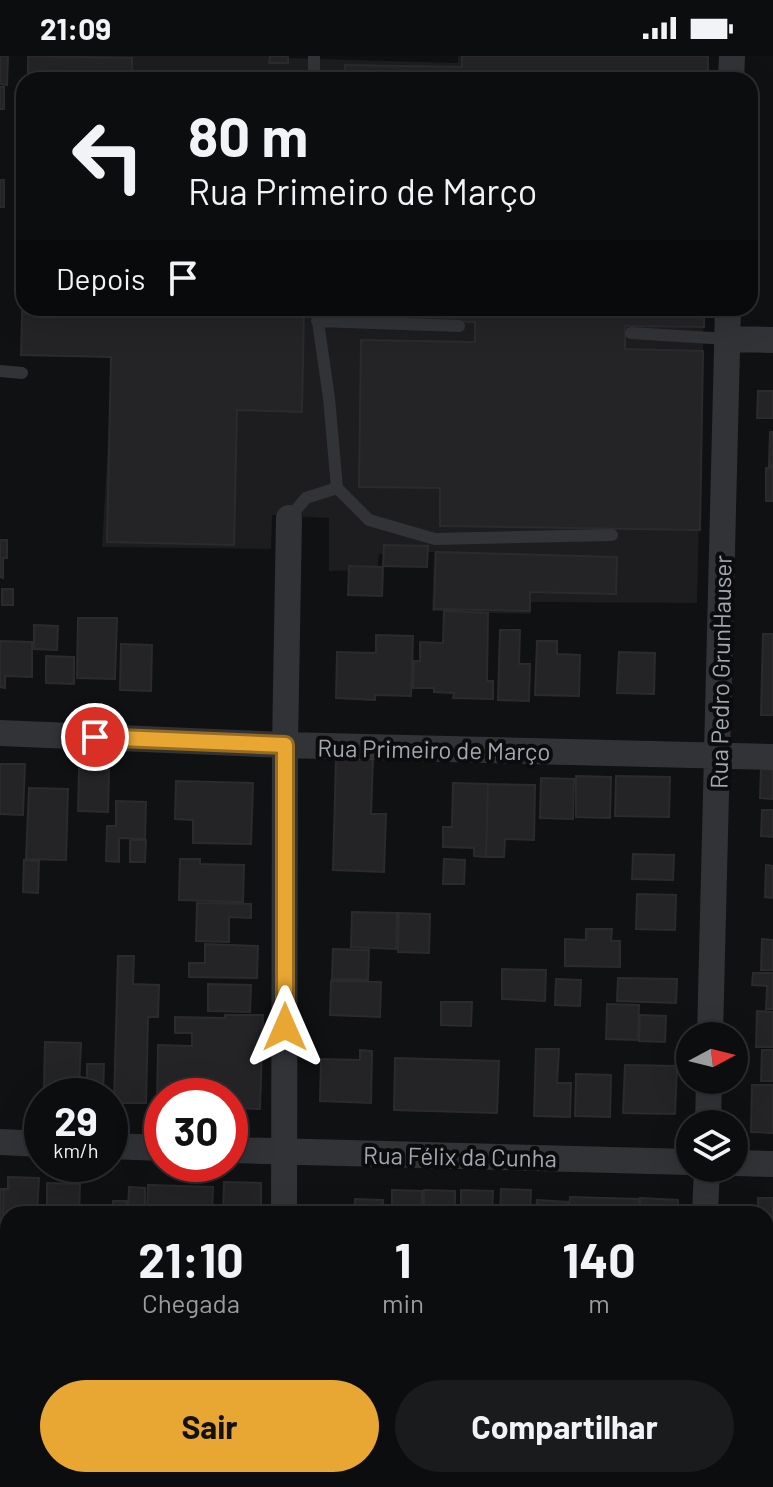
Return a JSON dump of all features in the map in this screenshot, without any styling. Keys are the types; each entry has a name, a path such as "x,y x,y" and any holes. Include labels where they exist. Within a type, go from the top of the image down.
{"street":[{"name":"Rua Pedro GrunHauser","path":"710,1022 728,316"},
{"path":"728,339 773,340"},
{"path":"284,1206 289,518"},
{"name":"Rua Primeiro de Março","path":"0,733 285,745 773,757"},
{"path":"0,1142 24,1143"},
{"name":"Rua Félix da Cunha","path":"248,1151 676,1162"},
{"path":"748,1163 773,1164"},
{"path":"705,1206 706,1182"}],"lane":[{"path":"316,316 329,398 337,488 369,520 435,539 612,535"},
{"path":"329,316 459,326"},
{"path":"631,333 728,339"},
{"path":"0,371 22,373"},
{"path":"289,518 306,498 337,488"}],"shaded area":[{"path":"30,56 284,56 458,63 458,56 709,56 709,72 29,72"},
{"path":"40,316 704,316 697,603 531,602 530,614 432,611 434,552 379,554 377,570 329,571 329,518 272,515 271,549 102,547 113,356"}],"building":[{"path":"0,56 8,56 7,85 0,84"},
{"path":"28,56 132,58 132,72 28,72"},
{"path":"270,56 288,56 288,63 269,63"},
{"path":"462,56 708,56 708,72 345,72 345,65 462,67"},
{"path":"0,87 4,87 4,109 0,109"},
{"path":"0,180 4,180 4,207 0,207"},
{"path":"22,316 304,316 302,412 237,410 234,545 107,542 111,357 21,355"},
{"path":"341,316 704,316 704,327 625,326 625,349 703,351 700,530 440,526 440,488 359,487 361,340 475,342 475,322 341,320"},
{"path":"758,391 773,391 773,418 757,418"},
{"path":"770,432 773,432 773,466 769,466"},
{"path":"766,468 773,468 773,501 766,501"},
{"path":"0,540 7,540 3,578 0,577"},
{"path":"384,545 428,546 427,567 383,566"},
{"path":"436,552 617,557 616,594 530,592 530,611 434,609"},
{"path":"349,566 383,567 382,596 348,595"},
{"path":"2,589 13,589 13,605 2,605"},
{"path":"444,611 488,613 487,681 493,681 493,699 453,698 454,693 434,692 434,688 413,688 414,661 420,661 420,642 443,643"},
{"path":"78,618 117,618 115,679 77,678"},
{"path":"34,625 58,626 57,650 34,649"},
{"path":"500,630 520,630 519,664 530,664 529,701 498,700"},
{"path":"763,634 773,634 773,715 761,715"},
{"path":"376,635 413,636 411,696 375,695 375,700 336,698 337,652 376,653"},
{"path":"0,641 32,642 32,677 5,676 5,688 0,687"},
{"path":"537,641 557,641 557,654 580,655 579,696 535,695"},
{"path":"121,644 152,645 151,691 120,690"},
{"path":"619,652 655,653 654,694 617,693"},
{"path":"46,656 74,657 74,684 46,683"},
{"path":"336,758 373,759 371,814 386,814 384,872 333,870"},
{"path":"0,764 25,764 23,815 0,814"},
{"path":"761,767 773,767 773,799 760,798"},
{"path":"79,769 109,770 108,812 78,811"},
{"path":"576,776 611,777 610,818 576,817"},
{"path":"616,776 670,777 669,817 615,816"},
{"path":"541,778 574,779 573,819 540,818"},
{"path":"176,781 253,783 251,844 193,843 193,820 175,819"},
{"path":"453,783 488,784 486,857 474,856 474,848 443,847 443,827 452,827"},
{"path":"488,784 535,785 534,840 505,839 504,857 486,857"},
{"path":"29,788 68,789 66,860 26,859"},
{"path":"116,801 146,802 145,839 119,838 119,862 106,861 107,826 116,826"},
{"path":"762,810 773,810 773,837 761,836"},
{"path":"130,840 146,840 145,862 130,862"},
{"path":"633,854 674,855 673,880 632,879"},
{"path":"180,859 200,859 200,864 244,865 243,902 179,900"},
{"path":"444,859 465,860 464,884 443,884"},
{"path":"24,860 39,861 38,893 23,892"},
{"path":"766,865 773,866 773,898 765,897"},
{"path":"637,894 676,895 675,930 636,929"},
{"path":"197,903 251,904 251,918 229,917 229,942 196,941"},
{"path":"352,912 397,913 396,949 351,947"},
{"path":"399,913 430,914 429,953 398,952"},
{"path":"586,929 612,929 611,941 620,941 620,967 565,966 565,939 586,940"},
{"path":"762,939 773,940 773,970 761,970"},
{"path":"205,944 258,946 257,978 189,977 189,963 205,963"},
{"path":"333,949 369,950 368,980 332,979"},
{"path":"118,956 134,956 133,984 159,985 158,1017 148,1017 144,1103 128,1103 128,1078 115,1078"},
{"path":"502,969 546,970 545,1001 502,999"},
{"path":"753,973 773,973 773,1009 766,1009 767,986 752,985"},
{"path":"618,978 677,979 676,1003 617,1001"},
{"path":"556,979 581,980 580,1006 555,1005"},
{"path":"331,981 381,982 380,1017 330,1015"},
{"path":"208,984 251,985 250,1012 208,1011"},
{"path":"441,1002 472,1002 471,1026 441,1025"},
{"path":"607,1004 639,1005 638,1040 606,1039"},
{"path":"757,1011 773,1012 773,1047 756,1047"},
{"path":"225,1015 263,1015 260,1109 248,1109 248,1078 157,1078 158,1045 192,1046 192,1033 175,1033 175,1017 225,1018"},
{"path":"640,1015 666,1016 665,1042 639,1041"},
{"path":"45,1042 81,1043 79,1078 44,1078"},
{"path":"536,1049 559,1049 557,1083 571,1083 570,1117 534,1116"},
{"path":"360,1050 372,1051 371,1103 320,1101 321,1059 360,1060"},
{"path":"762,1050 773,1050 773,1081 761,1081"},
{"path":"395,1058 499,1061 497,1113 394,1110"},
{"path":"87,1064 104,1064 104,1078 87,1078"},
{"path":"625,1065 676,1066 675,1114 623,1113"},
{"path":"576,1074 611,1075 610,1117 575,1116"},
{"path":"752,1085 773,1085 773,1133 751,1132"},
{"path":"8,1177 39,1182 37,1206 3,1206 4,1189 8,1189"},
{"path":"224,1182 261,1183 261,1206 223,1206"},
{"path":"47,1183 80,1184 79,1206 47,1206"},
{"path":"148,1185 213,1187 212,1206 147,1206"},
{"path":"129,1187 145,1188 145,1206 128,1206"},
{"path":"0,1189 4,1189 3,1206 0,1206"},
{"path":"501,1189 531,1190 530,1206 500,1206"},
{"path":"392,1190 422,1191 422,1206 392,1206"},
{"path":"424,1190 455,1191 455,1206 424,1206"},
{"path":"461,1190 493,1191 492,1206 461,1206"},
{"path":"570,1197 639,1199 639,1206 569,1206"},
{"path":"640,1198 678,1200 678,1206 640,1206"},
{"path":"758,1198 773,1198 773,1206 758,1206"},
{"path":"355,1199 383,1200 383,1206 355,1206"},
{"path":"537,1200 568,1202 568,1206 537,1206"},
{"path":"113,1201 127,1201 127,1206 113,1206"}],"route":[{"path":"95,737 285,745 285,1027"}]}
